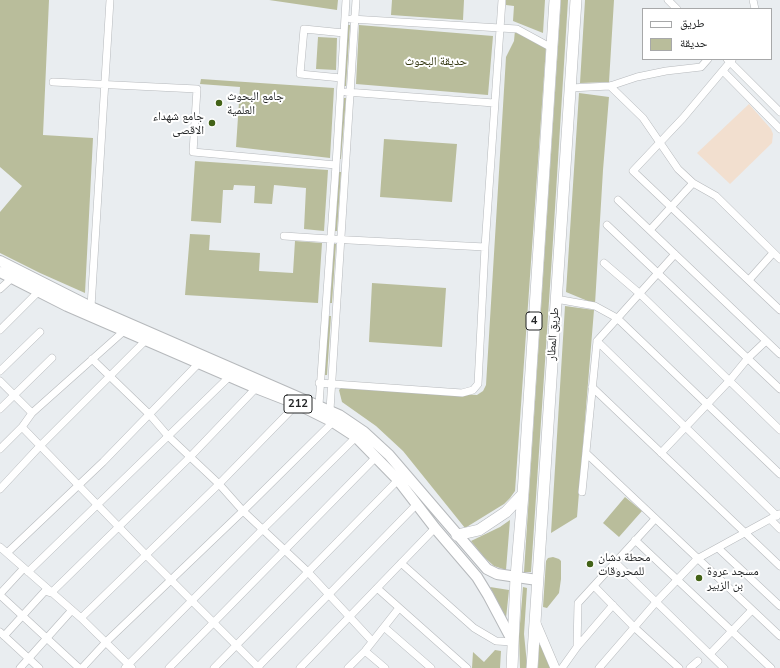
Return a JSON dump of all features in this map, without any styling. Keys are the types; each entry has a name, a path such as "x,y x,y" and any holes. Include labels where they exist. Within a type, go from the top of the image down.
{"highway":[{"name":"طريق المطار","path":"512,668 516,577 523,494 555,0"},
{"name":"طريق المطار","path":"532,668 576,0"},
{"path":"457,535 479,530 506,512 523,494"}],"main road":[{"name":"212","path":"0,261 91,307 339,415 364,432 389,455 487,569 497,574 537,580"},
{"name":"212","path":"0,272 38,292 145,341 297,404 332,422 356,437 398,480 435,528 477,577 513,642"},
{"path":"477,577 487,569"},
{"path":"535,621 555,668"}],"street":[{"path":"91,307 110,0"},
{"path":"319,405 346,0"},
{"path":"330,410 356,0"},
{"path":"320,382 462,394 473,390 478,384 485,246 502,0"},
{"path":"668,0 676,8"},
{"path":"345,18 517,29 552,48"},
{"path":"341,78 300,74 304,29 344,33"},
{"path":"570,88 610,86 637,77 666,71 701,67 707,60"},
{"path":"780,112 730,60 723,71 683,118 633,171 780,310"},
{"path":"723,71 780,129"},
{"path":"53,82 197,89 194,152 336,165"},
{"path":"610,86 642,118 678,169 693,183 716,196 777,255 749,280"},
{"path":"340,92 494,103"},
{"path":"650,230 693,183"},
{"path":"618,200 780,354"},
{"path":"606,224 780,389"},
{"path":"284,236 340,240 485,246"},
{"path":"582,492 597,341 675,254"},
{"path":"604,263 639,293 780,430"},
{"path":"0,289 12,278"},
{"path":"0,330 38,292"},
{"path":"556,299 595,306 617,318 780,474"},
{"path":"0,450 22,427 32,413 124,331"},
{"path":"0,371 40,332"},
{"path":"661,453 766,340"},
{"path":"0,489 40,446 145,341"},
{"path":"597,341 776,516 780,529"},
{"path":"0,409 52,358"},
{"path":"92,358 150,415 168,436 219,484 243,511 307,571 372,641"},
{"path":"198,364 150,415 78,485 2,550 81,618 106,642 128,667 263,529 356,437"},
{"path":"79,668 46,639 0,594 97,504 229,377"},
{"path":"0,381 32,413"},
{"path":"592,387 780,566"},
{"path":"51,593 190,457 256,388"},
{"path":"81,618 219,484 297,404"},
{"path":"82,668 106,642 243,511 332,422"},
{"path":"22,427 258,668 417,504"},
{"path":"586,453 751,611 780,636"},
{"path":"169,668 376,457"},
{"path":"214,668 307,571 398,480"},
{"path":"600,668 656,601 678,581 697,559 776,516"},
{"path":"577,647 578,603 655,519"},
{"path":"300,668 435,528"},
{"path":"635,540 771,668"},
{"path":"718,548 780,606"},
{"path":"615,562 724,668"},
{"path":"401,563 474,628 496,640 513,642"},
{"path":"594,586 634,627 679,668"},
{"path":"377,588 467,668"},
{"path":"39,668 2,634 23,617 45,591 51,593"},
{"path":"562,668 577,647 613,605"},
{"path":"348,668 365,651 399,608"},
{"path":"20,668 72,610"},
{"path":"710,654 751,611"},
{"path":"384,627 431,668"},
{"path":"365,651 385,668"},
{"path":"690,668 698,661"}],"shaded area":[{"path":"749,104 771,129 773,134 772,143 730,184 697,153"}],"green space":[{"path":"0,0 49,0 43,135 93,138 85,293 0,253 0,212 22,186 0,167"},
{"path":"269,0 338,0 337,10"},
{"path":"392,0 464,0 463,20 391,15"},
{"path":"506,0 545,0 543,33 513,21 514,6 506,5"},
{"path":"561,0 568,0 552,256 531,572 524,572"},
{"path":"585,0 614,0 609,82 580,83"},
{"path":"348,25 350,25 346,86 344,86"},
{"name":"حديقة البحوث","path":"359,25 493,36 488,95 356,84"},
{"path":"515,30 546,47 515,491 504,504 465,528 403,451 376,426 342,402 339,390 343,386 477,395 483,391 486,385 506,57 514,41"},
{"path":"318,37 337,38 336,70 316,69"},
{"path":"201,79 334,88 330,158 236,147 240,87 200,84"},
{"path":"579,93 609,97 595,304 566,292"},
{"path":"344,98 346,98 341,159 339,159"},
{"path":"384,139 457,144 452,202 380,197"},
{"path":"195,161 328,170 324,231 304,229 306,188 274,185 272,204 254,203 255,186 234,185 233,190 223,190 221,223 191,221"},
{"path":"339,172 341,172 337,231 335,231"},
{"path":"190,234 210,235 209,250 260,253 259,271 293,273 295,241 322,243 318,303 185,295"},
{"path":"334,244 336,244 332,303 330,303"},
{"path":"372,283 446,288 442,347 369,342"},
{"path":"565,306 594,310 577,517 551,533"},
{"path":"329,316 331,316 327,375 324,375"},
{"path":"625,497 642,511 619,537 603,523"},
{"path":"510,520 506,570 494,566 484,557 471,541 500,527"},
{"path":"553,557 561,561 561,579 559,593 547,608 543,607 546,561 548,558"},
{"path":"490,587 509,590 506,618"},
{"path":"523,587 527,588 524,634 527,668 520,668 519,636"},
{"path":"539,645 541,645 552,668 538,668"},
{"path":"495,650 501,651 500,668 472,668 473,652 484,662"}],"place":[{"name":"جامع البحوث العلمية","path":"219,103"},
{"name":"جامع شهداء الاقصى","path":"212,123"},
{"name":"محطة دشان للمحروقات","path":"590,564"},
{"name":"مسجد عروة بن الزبير","path":"699,578"}]}
